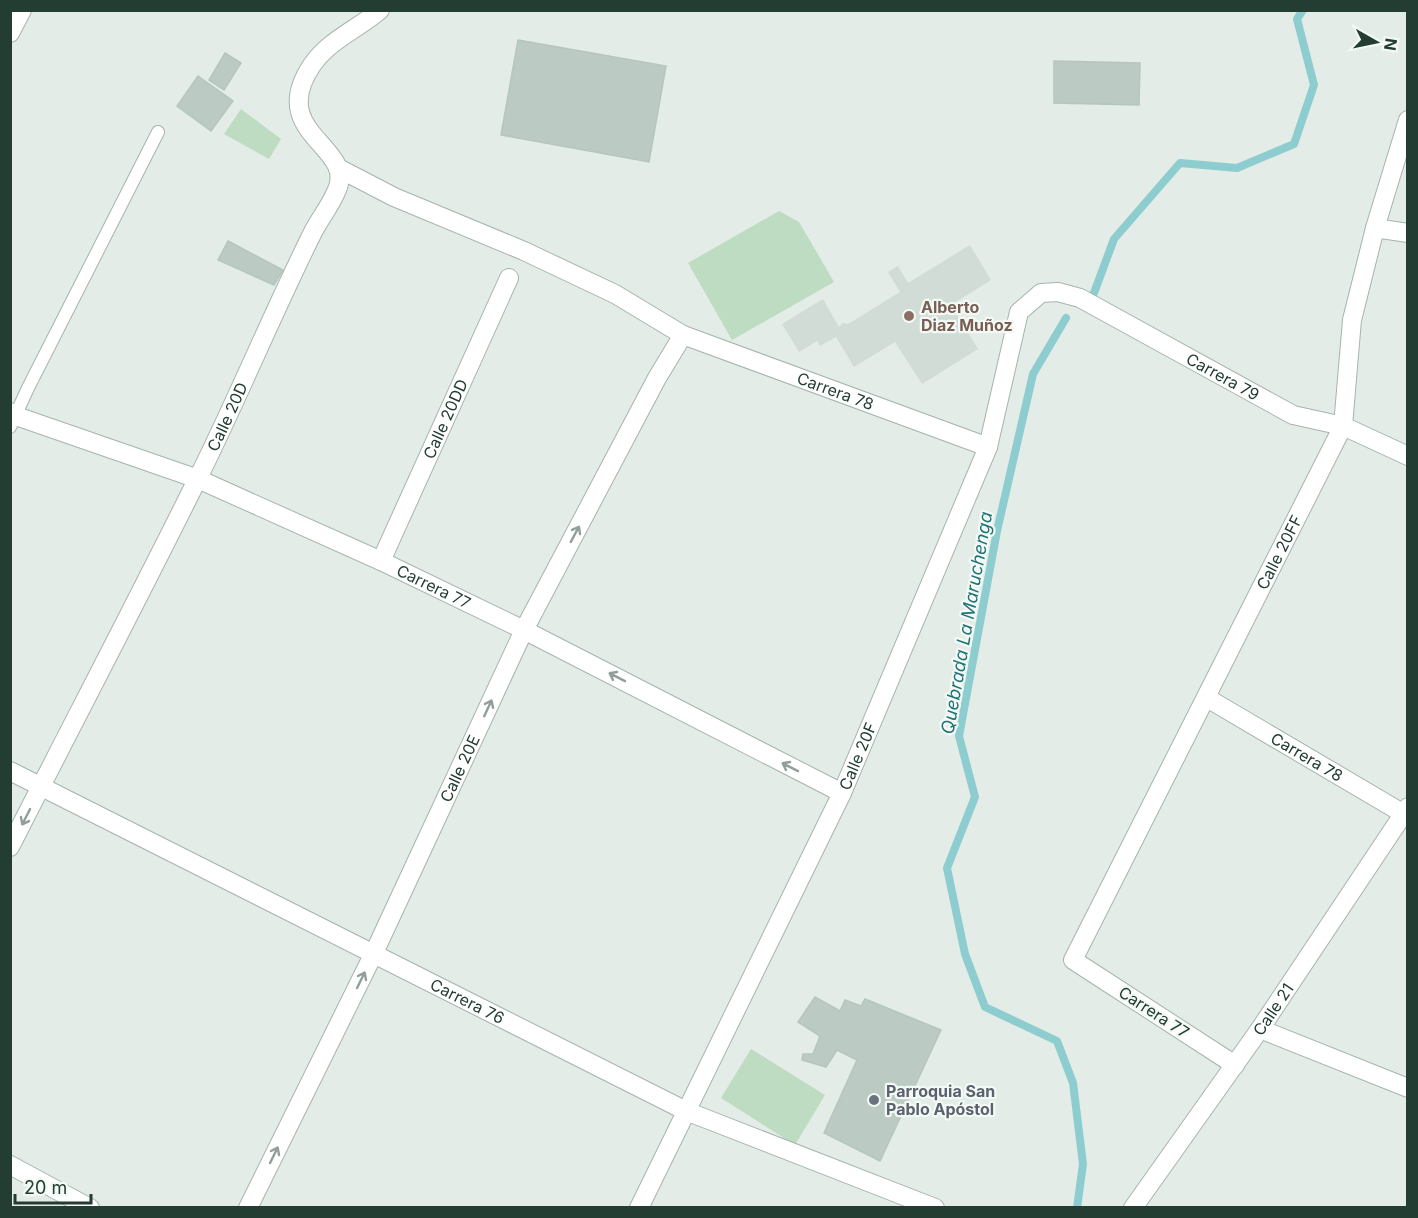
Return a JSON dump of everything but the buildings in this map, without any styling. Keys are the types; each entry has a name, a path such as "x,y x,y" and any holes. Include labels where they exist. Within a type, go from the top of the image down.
{"street":[{"path":"10,33 22,10"},
{"path":"340,169 309,132 298,108 299,93 313,64 338,38 380,10"},
{"name":"Calle 20FF","path":"1073,960 1343,426 1352,320 1375,228 1407,120"},
{"name":"Carrera 78","path":"340,169 394,197 525,251 615,294 683,335 988,447"},
{"name":"Calle 20D","path":"10,847 198,478 315,228 340,184 340,169"},
{"path":"1375,228 1407,233"},
{"name":"Calle 20DD","path":"381,561 509,278"},
{"name":"Carrera 79","path":"1041,293 1058,292 1080,298 1293,415 1343,426 1407,456"},
{"name":"Calle 20F","path":"639,1208 842,794 988,447 1019,312 1041,293"},
{"name":"Calle 20E","path":"249,1208 374,953 524,630 657,378 683,335"},
{"name":"Carrera 77","path":"12,418 198,478 381,561 524,630 842,794"},
{"name":"Carrera 78","path":"1207,698 1406,813"},
{"name":"Carrera 76","path":"10,771 686,1111 935,1208"},
{"name":"Calle 21","path":"1133,1208 1260,1029 1406,813"},
{"name":"Carrera 77","path":"1073,960 1235,1065"},
{"path":"1260,1029 1407,1088"},
{"path":"10,1165 90,1208"}],"lane":[{"path":"12,418 158,132"}],"shaded area":[{"name":"Alberto Diaz Muñoz","path":"970,245 991,280 951,305 978,349 922,384 895,342 854,367 836,337 820,346 817,341 799,352 782,324 823,299 839,327 843,323 848,324 900,292 888,272 898,266 908,283"}],"green space":[{"path":"241,109 281,139 269,159 224,134"},
{"path":"779,211 799,222 834,282 732,340 688,263"},
{"path":"751,1049 825,1095 795,1145 721,1098"}],"waterway":[{"name":"Quebrada La Maruchenga","path":"1094,293 1114,239 1180,163 1237,168 1294,144 1314,85 1297,19 1303,10"},
{"name":"Quebrada La Maruchenga","path":"1066,318 1033,374 997,531 959,736 975,797 947,868 965,954 985,1007 1057,1041 1073,1083 1083,1164 1077,1208"}],"place":[{"name":"Alberto Diaz Muñoz","path":"909,316"},
{"name":"Parroquia San Pablo Apóstol","path":"874,1100"}]}
